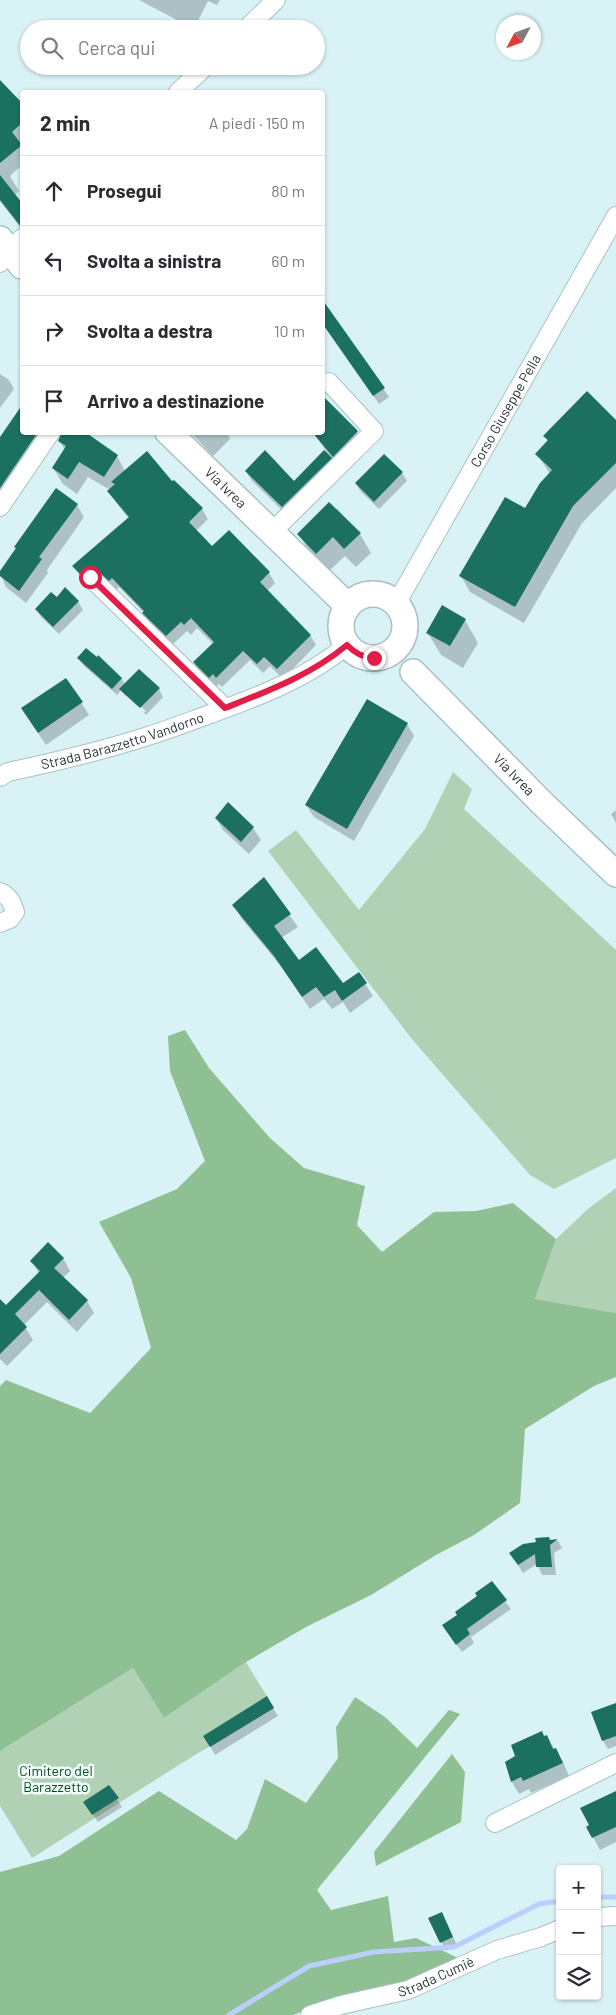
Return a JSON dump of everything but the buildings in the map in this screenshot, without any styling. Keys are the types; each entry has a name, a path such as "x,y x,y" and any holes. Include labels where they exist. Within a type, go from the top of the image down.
{"main road":[{"name":"Via Ivrea","path":"171,435 348,606"},
{"path":"376,594 387,597 402,612 404,628 400,644 404,663 384,656 374,658 363,657 347,645 342,635 341,625 343,615 348,606 356,599 376,594"},
{"name":"Via Ivrea","path":"404,663 542,803 616,874"}],"street":[{"path":"255,20 276,0"},
{"path":"180,90 196,75"},
{"name":"Corso Giuseppe Pella","path":"396,604 616,216"},
{"path":"271,533 374,431 329,382"},
{"path":"0,507 49,435"},
{"path":"90,577 225,708"},
{"name":"Strada Barazzetto Vandorno","path":"0,777 8,772 74,758 147,736 225,708 284,685 332,658 347,645"},
{"path":"0,892 12,901 15,912 10,918 0,923"},
{"path":"495,1822 616,1763"},
{"path":"601,1917 616,1916"},
{"name":"Strada Cumiè","path":"310,2015 341,2005 408,1990 497,1950 556,1931"}],"green space":[{"path":"453,772 472,789 464,809 616,950 616,1158 554,1189 530,1175 411,1038 268,851 296,830 359,910 425,829"},
{"path":"185,1030 209,1068 270,1138 304,1168 365,1186 357,1225 382,1252 434,1212 476,1211 513,1203 556,1239 535,1299 616,1313 616,1377 594,1386 525,1429 520,1503 474,1535 436,1555 371,1595 306,1627 246,1662 164,1718 133,1668 0,1751 0,1386 6,1380 90,1413 151,1348 131,1278 99,1222 177,1189 205,1161 170,1071 168,1036"},
{"path":"616,1188 616,1313 535,1299 556,1239 589,1208"},
{"name":"Cimitero del Barazzetto","path":"246,1662 274,1708 190,1758 32,1858 0,1806 0,1751 133,1668 164,1718"},
{"path":"355,1697 385,1717 417,1748 449,1710 460,1714 317,1890 331,1910 388,1896 394,1942 416,1938 458,1958 414,1980 343,1997 293,2015 0,2015 0,1872 59,1856 159,1791 236,1840 247,1829 265,1779 306,1803 338,1758 336,1727"},
{"path":"452,1754 465,1772 461,1822 376,1866 374,1852"}],"waterway":[{"path":"601,1897 616,1897"},
{"path":"229,2015 309,1966 374,1952 454,1947 539,1904 556,1902"}],"route":[{"path":"90,577 225,708 284,685 332,658 347,645 363,657 374,658"}]}
